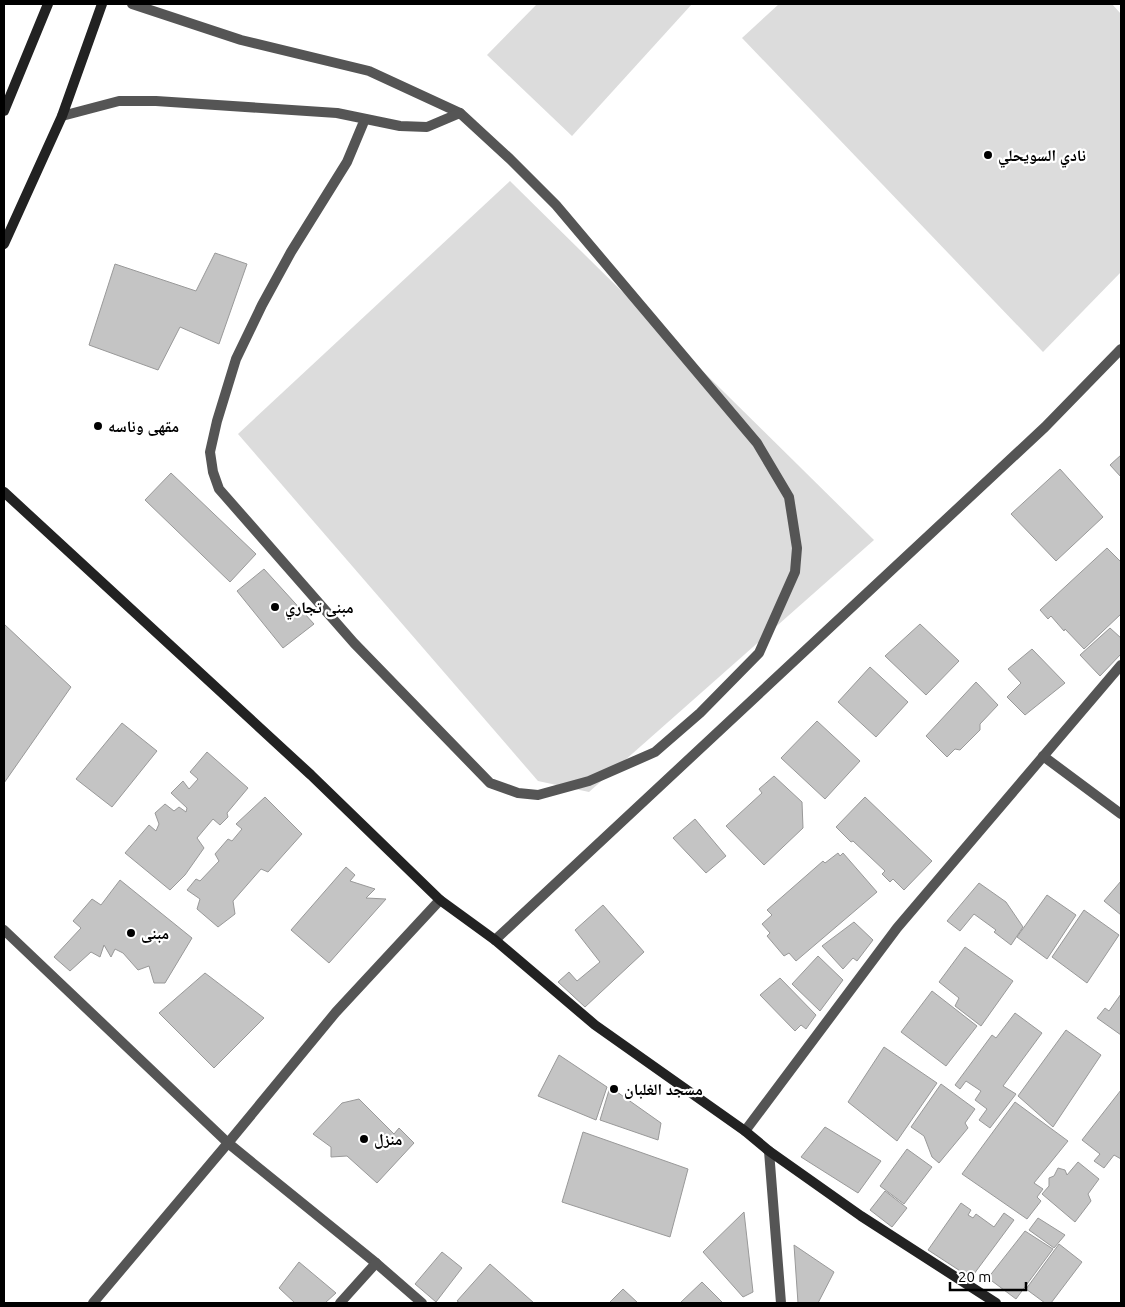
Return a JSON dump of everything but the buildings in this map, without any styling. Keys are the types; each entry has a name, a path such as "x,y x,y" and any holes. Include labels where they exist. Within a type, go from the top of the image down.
{"street":[{"path":"4,111 7,90 48,4"},
{"path":"4,244 62,116 102,4"},
{"path":"132,4 241,40 369,71 460,112 556,205 757,443 789,497 797,548 795,572 759,653 700,713 655,752 589,780 538,795 518,793 490,783 354,643 219,489 213,472 210,452 217,420 236,359 262,305 291,252 347,162 366,119"},
{"path":"62,116 119,101 156,101 337,113 400,126 427,127 460,112"},
{"path":"495,940 1045,427 1121,349"},
{"path":"4,492 311,775 440,900 495,940 595,1025 745,1131 769,1152 861,1216 996,1303"},
{"path":"745,1131 897,928 1121,665"},
{"path":"1043,756 1121,814"},
{"path":"94,1303 336,1012 440,900"},
{"path":"4,930 228,1143 376,1263 422,1303"},
{"path":"769,1152 781,1303"},
{"path":"340,1303 376,1263"}],"shaded area":[{"path":"537,4 692,4 572,136 487,55"},
{"name":"نادي السويحلي","path":"779,4 1112,4 1121,14 1121,272 1043,352 742,38"},
{"path":"510,181 874,540 589,792 538,781 238,434"}],"place":[{"name":"نادي السويحلي","path":"988,155"},
{"name":"مقهى وناسه","path":"98,426"},
{"name":"مبنى تجاري","path":"275,607"},
{"name":"مبنى","path":"131,933"},
{"name":"مسجد الغلبان","path":"614,1089"},
{"name":"منزل","path":"364,1139"}]}
